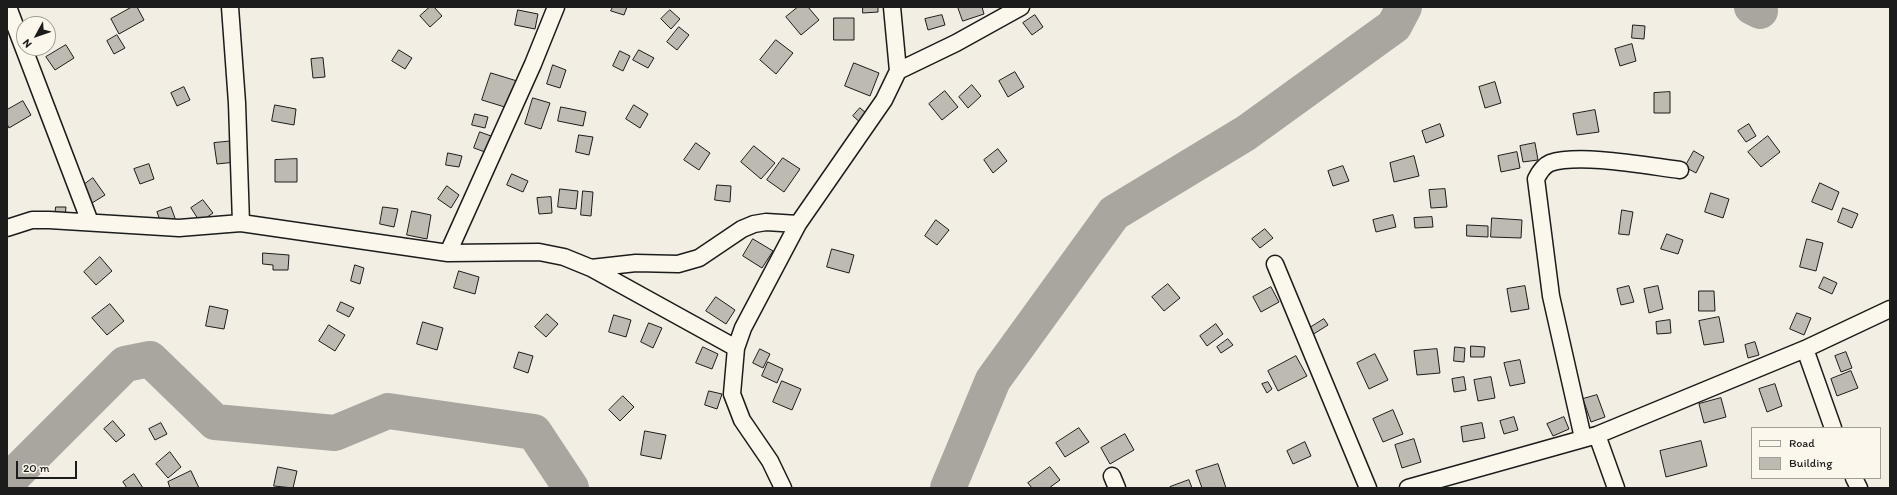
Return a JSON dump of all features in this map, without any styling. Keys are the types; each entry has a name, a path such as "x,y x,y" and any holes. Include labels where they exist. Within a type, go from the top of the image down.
{"street":[{"path":"8,7 90,222"},
{"path":"230,7 237,103 241,223"},
{"path":"448,253 533,64 556,7"},
{"path":"783,488 770,461 742,420 732,394 736,348 743,328 798,224 884,100 898,71 892,7"},
{"path":"898,71 956,43 1022,7"},
{"path":"1616,488 1590,436 1552,296 1536,179 1541,170 1549,163 1578,160 1626,163 1680,170"},
{"path":"7,228 32,220 179,228 241,223 448,253 540,252 564,257 591,268 736,348"},
{"path":"591,268 636,263 678,264 699,258 742,229 754,224 766,222 798,224"},
{"path":"1275,264 1368,488"},
{"path":"1408,488 1590,436 1805,349 1890,309"},
{"path":"1805,349 1833,427"},
{"path":"1854,479 1859,488"}],"building":[{"path":"132,7 137,7 144,20 119,34 111,19"},
{"path":"430,7 434,7 442,16 430,27 420,16"},
{"path":"613,7 627,7 624,15 611,11"},
{"path":"798,7 808,7 819,20 801,35 786,17"},
{"path":"863,7 878,7 878,12 863,13"},
{"path":"958,7 982,7 984,14 963,21"},
{"path":"518,10 538,14 535,29 515,25"},
{"path":"670,10 680,19 671,29 661,19"},
{"path":"942,15 945,25 928,30 925,19"},
{"path":"1035,15 1043,27 1032,35 1023,23"},
{"path":"834,18 854,18 854,40 834,40"},
{"path":"1633,25 1645,26 1644,39 1632,38"},
{"path":"679,27 689,35 677,50 667,42"},
{"path":"117,35 125,48 114,54 107,41"},
{"path":"776,40 793,53 776,74 760,60"},
{"path":"1632,44 1636,61 1620,66 1615,49"},
{"path":"66,45 74,58 55,70 46,57 56,56 56,51"},
{"path":"399,50 412,58 405,69 392,61"},
{"path":"639,50 654,58 648,68 633,60"},
{"path":"620,51 630,56 623,71 613,66"},
{"path":"323,58 325,77 313,78 311,59"},
{"path":"854,63 879,73 870,96 845,86"},
{"path":"553,65 566,70 560,88 547,84"},
{"path":"1015,72 1024,87 1008,97 999,81"},
{"path":"491,73 517,81 508,108 482,100"},
{"path":"1495,82 1501,103 1485,108 1479,87"},
{"path":"972,85 981,96 968,108 959,97"},
{"path":"184,87 190,100 177,106 171,93"},
{"path":"945,91 958,107 942,120 929,104"},
{"path":"1670,92 1670,113 1654,113 1654,93"},
{"path":"533,98 550,103 541,129 525,124"},
{"path":"23,101 31,115 9,128 7,124 7,110"},
{"path":"275,105 296,109 294,125 272,121"},
{"path":"634,105 648,114 640,128 626,119"},
{"path":"561,107 586,112 583,126 558,121"},
{"path":"860,108 871,117 863,125 853,116"},
{"path":"1595,110 1599,132 1577,135 1573,114"},
{"path":"475,114 488,117 485,128 472,125"},
{"path":"1440,124 1444,136 1426,143 1422,131"},
{"path":"1749,124 1756,136 1746,142 1738,131"},
{"path":"480,132 491,136 485,152 474,148"},
{"path":"579,135 593,137 589,155 576,152"},
{"path":"1768,136 1780,152 1761,167 1748,152"},
{"path":"234,141 236,162 217,164 214,143"},
{"path":"696,143 710,153 699,170 684,160"},
{"path":"1535,143 1538,160 1523,162 1520,146"},
{"path":"754,146 775,163 761,179 741,162"},
{"path":"998,149 1007,161 993,173 984,160"},
{"path":"1694,151 1704,157 1696,173 1685,167"},
{"path":"1517,152 1520,168 1501,172 1498,156"},
{"path":"448,153 462,156 459,167 446,165"},
{"path":"1414,156 1419,176 1394,182 1390,163"},
{"path":"783,158 800,169 784,192 767,180"},
{"path":"297,159 297,182 275,182 275,160"},
{"path":"149,164 154,179 140,184 134,169"},
{"path":"1343,166 1349,181 1333,186 1328,171"},
{"path":"512,174 528,181 523,192 507,185"},
{"path":"93,178 105,195 92,203 81,187"},
{"path":"1820,183 1839,192 1832,210 1812,202"},
{"path":"717,185 731,186 730,202 715,200"},
{"path":"447,186 459,195 451,208 438,199"},
{"path":"560,189 578,191 576,209 558,207"},
{"path":"1445,189 1447,207 1431,208 1429,190"},
{"path":"583,191 593,192 591,216 581,215"},
{"path":"1711,193 1729,199 1723,218 1705,212"},
{"path":"551,197 552,213 539,214 537,198"},
{"path":"203,200 213,213 200,222 191,208"},
{"path":"56,207 66,207 65,218 55,217"},
{"path":"171,207 176,221 162,226 157,212"},
{"path":"383,207 398,209 394,227 380,224"},
{"path":"1843,208 1858,214 1852,228 1838,222"},
{"path":"1622,210 1633,212 1629,235 1619,234"},
{"path":"412,211 431,215 427,239 407,235"},
{"path":"1393,215 1396,227 1376,232 1373,220"},
{"path":"1432,217 1433,227 1415,228 1414,218"},
{"path":"1492,218 1522,220 1521,238 1491,237"},
{"path":"936,220 949,230 937,245 925,236"},
{"path":"1467,225 1488,226 1488,237 1467,236"},
{"path":"1265,229 1273,238 1260,248 1252,239"},
{"path":"1667,234 1683,240 1678,254 1661,249"},
{"path":"753,239 773,251 762,268 743,256"},
{"path":"1807,239 1823,243 1816,271 1800,267"},
{"path":"832,249 854,255 849,273 827,267"},
{"path":"263,253 289,255 288,270 273,270 273,265 263,264"},
{"path":"100,257 112,271 96,285 84,272"},
{"path":"355,265 364,268 360,284 351,281"},
{"path":"459,271 479,277 475,294 454,288"},
{"path":"1824,277 1837,283 1832,294 1819,288"},
{"path":"1168,284 1180,298 1164,311 1152,297"},
{"path":"1525,286 1529,309 1511,312 1507,289"},
{"path":"1629,286 1634,302 1621,305 1617,289"},
{"path":"1658,286 1663,309 1649,313 1644,289"},
{"path":"1271,287 1279,302 1261,312 1253,297"},
{"path":"1699,291 1714,291 1715,311 1699,311"},
{"path":"716,297 735,310 726,324 706,311"},
{"path":"341,302 354,308 349,317 337,311"},
{"path":"110,304 124,321 107,335 92,318"},
{"path":"210,306 228,310 224,329 206,326"},
{"path":"1797,313 1811,318 1804,335 1790,329"},
{"path":"547,314 558,324 546,337 535,327"},
{"path":"614,315 631,320 626,337 609,332"},
{"path":"1719,317 1724,342 1704,345 1699,321"},
{"path":"1324,319 1328,325 1312,335 1308,329"},
{"path":"1670,320 1671,333 1657,334 1656,322"},
{"path":"423,322 443,328 437,350 417,344"},
{"path":"649,323 662,328 653,348 641,342"},
{"path":"1216,324 1223,334 1207,346 1200,336"},
{"path":"329,325 345,335 335,351 319,341"},
{"path":"1228,339 1233,345 1221,353 1217,347"},
{"path":"1755,342 1759,355 1748,358 1745,345"},
{"path":"1471,346 1485,347 1484,357 1471,357"},
{"path":"703,347 718,354 712,369 696,363"},
{"path":"1455,347 1465,348 1464,362 1454,361"},
{"path":"760,349 770,354 763,368 753,363"},
{"path":"1437,349 1440,373 1417,375 1414,351"},
{"path":"519,352 533,356 528,373 514,368"},
{"path":"1846,352 1852,368 1841,372 1835,356"},
{"path":"1375,354 1388,380 1369,389 1357,363"},
{"path":"1296,356 1307,376 1278,391 1268,371"},
{"path":"1520,360 1525,383 1510,386 1504,363"},
{"path":"768,362 783,369 777,383 762,376"},
{"path":"1851,371 1858,388 1837,396 1831,379"},
{"path":"1464,377 1466,390 1454,392 1452,379"},
{"path":"1491,377 1495,398 1478,401 1474,380"},
{"path":"782,381 801,389 792,410 773,402"},
{"path":"1268,382 1272,389 1267,393 1262,384"},
{"path":"1775,384 1782,406 1767,412 1759,389"},
{"path":"709,391 722,394 717,409 705,405"},
{"path":"1597,395 1605,417 1591,422 1583,399"},
{"path":"623,396 634,407 620,421 609,410"},
{"path":"1721,398 1726,417 1704,423 1699,404"},
{"path":"1393,410 1403,434 1383,442 1373,419"},
{"path":"1514,417 1518,430 1504,434 1500,421"},
{"path":"1564,417 1569,429 1553,436 1547,424"},
{"path":"113,421 125,435 116,442 104,429"},
{"path":"161,423 167,434 155,440 149,429"},
{"path":"1482,423 1485,438 1463,442 1461,427"},
{"path":"1079,428 1089,442 1065,457 1056,443"},
{"path":"645,431 666,435 661,459 641,455"},
{"path":"1125,434 1134,450 1110,464 1101,448"},
{"path":"1414,439 1421,462 1402,468 1395,445"},
{"path":"1701,441 1707,466 1666,477 1660,451"},
{"path":"1305,442 1311,456 1293,464 1287,451"},
{"path":"170,452 181,467 168,478 156,464"},
{"path":"1218,464 1226,488 1202,488 1196,471"},
{"path":"278,467 297,471 293,488 274,486"},
{"path":"1050,467 1060,480 1049,488 1032,488 1028,483"},
{"path":"191,471 199,488 170,488 168,482"},
{"path":"134,474 143,488 127,488 123,482"},
{"path":"1189,480 1192,488 1170,488 1170,487"}],"waterway":[{"path":"948,488 993,380 1114,213 1246,133 1394,26 1404,7"},
{"path":"1752,7 1760,11"},
{"path":"7,482 125,364 150,359 215,422 335,433 388,411 534,432 571,488"}]}
